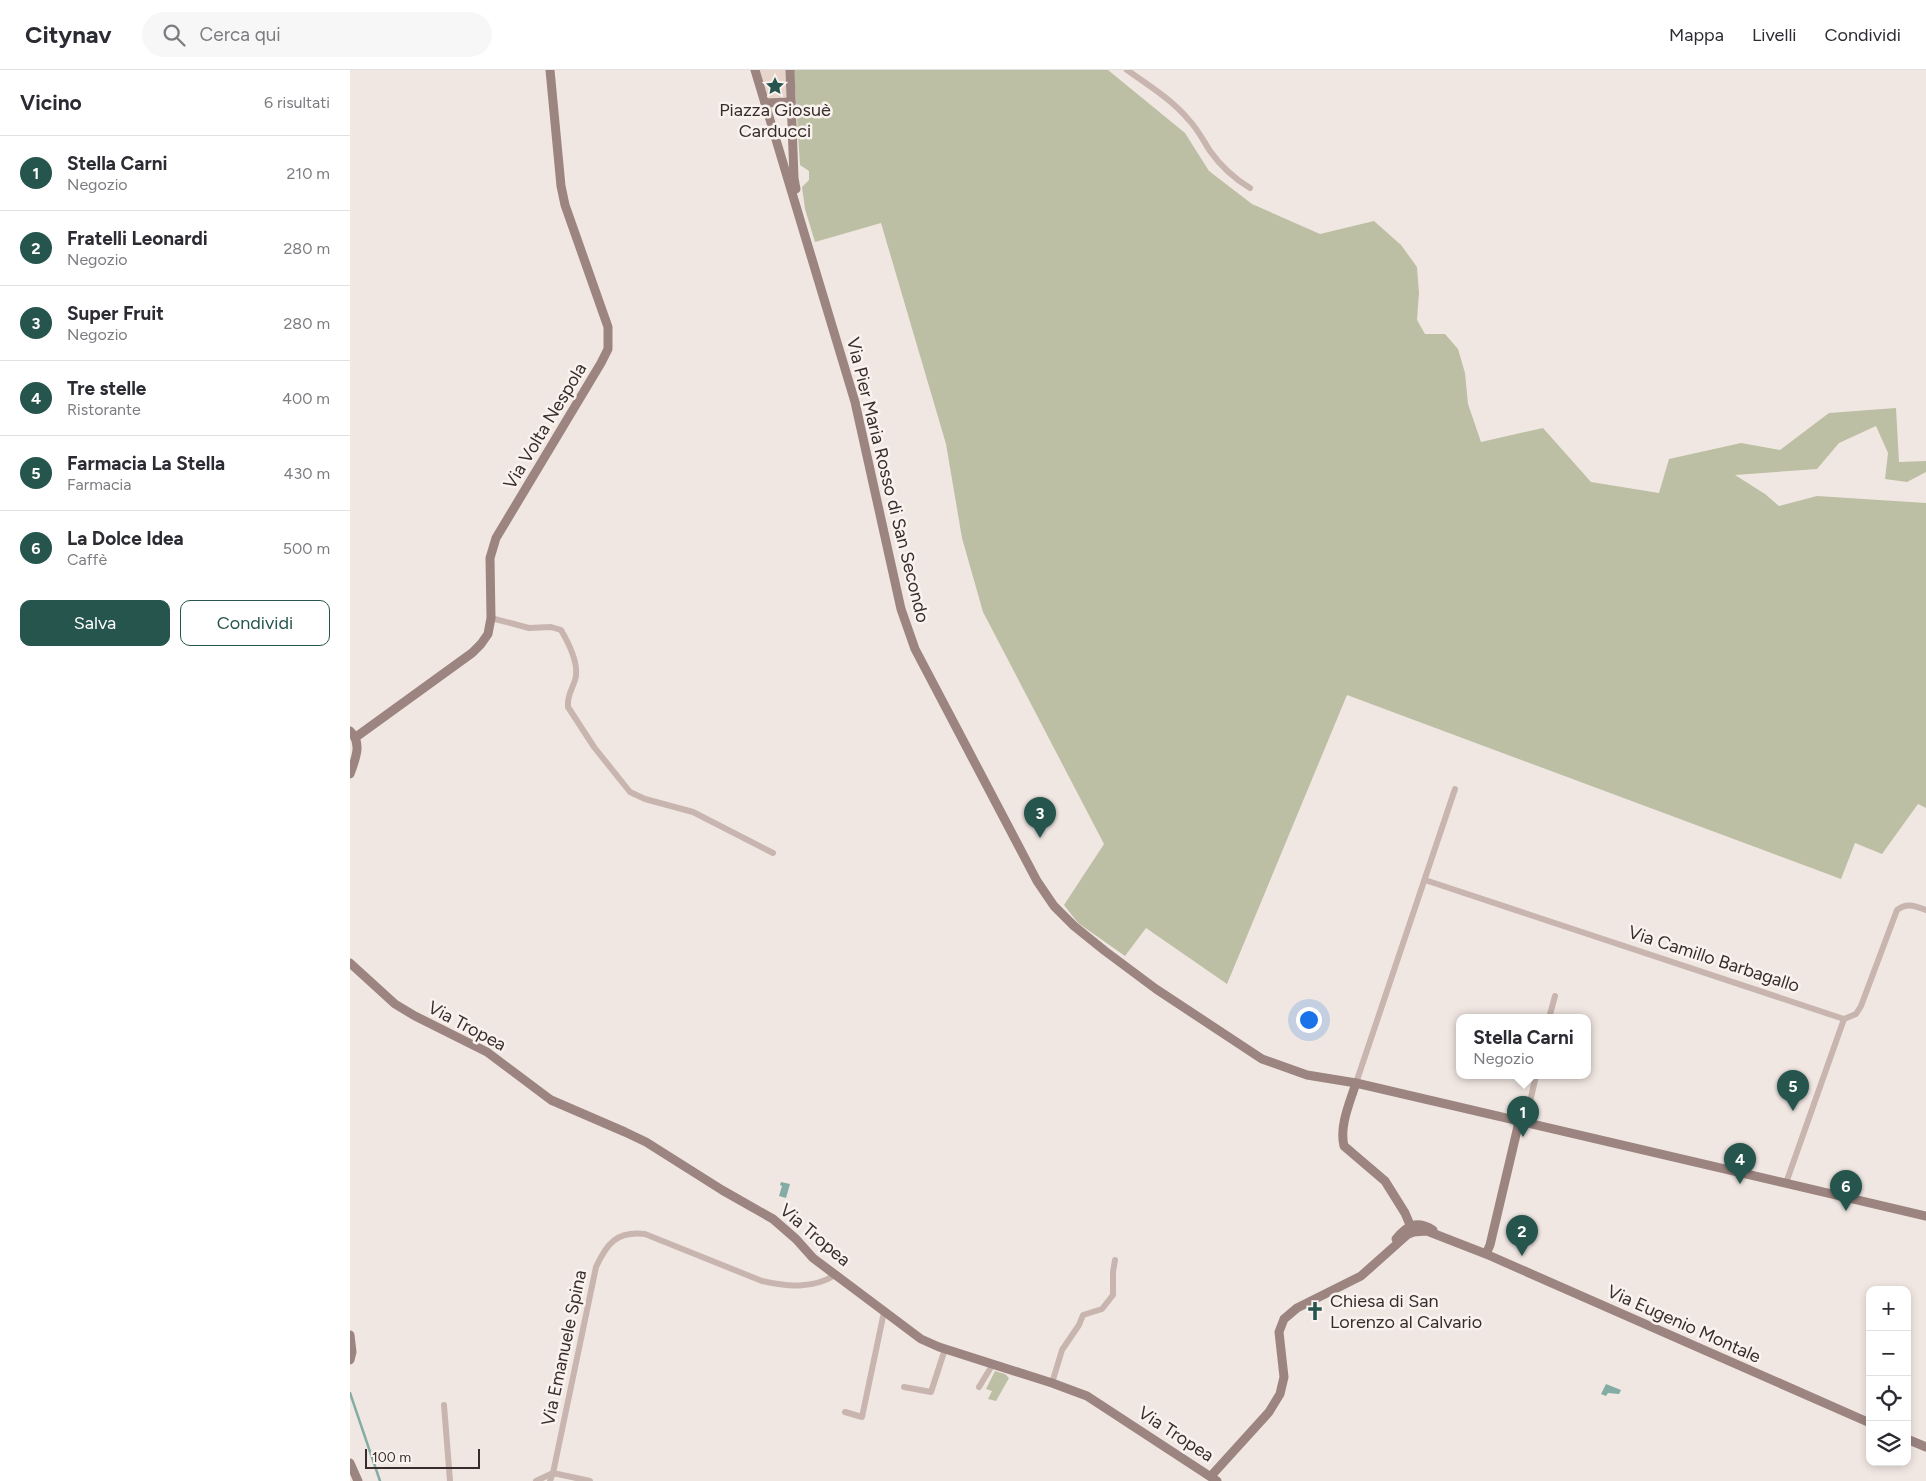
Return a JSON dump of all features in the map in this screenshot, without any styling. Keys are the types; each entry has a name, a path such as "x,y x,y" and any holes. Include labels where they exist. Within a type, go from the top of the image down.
{"street":[{"name":"Via Volta Nespola","path":"353,734 472,653 488,634 490,618 490,558 496,538 608,349 608,327 565,205 561,186 550,70"},
{"name":"Via Pier Maria Rosso di San Secondo","path":"756,70 855,402 901,609 915,649 1037,881 1054,906 1074,926 1156,989 1262,1059 1307,1075 1356,1083 1926,1216"},
{"path":"790,70 794,178 804,231"},
{"path":"1127,70 1187,117 1211,152 1228,170 1250,188"},
{"path":"765,103 791,102"},
{"path":"490,618 529,628 551,627 561,630 567,639 577,670 567,699 568,707 594,747 630,792 645,799 693,812 773,853"},
{"path":"350,774 356,754 353,734"},
{"path":"1214,1479 1268,1412 1280,1394 1284,1377 1279,1332 1284,1319 1297,1308 1361,1276 1382,1257 1404,1230 1412,1228 1385,1181 1344,1146 1343,1139 1348,1108 1356,1083 1455,789"},
{"name":"Via Camillo Barbagallo","path":"1425,880 1844,1019"},
{"path":"1786,1183 1844,1019 1856,1014 1862,1006 1897,910 1903,905 1912,905 1926,910"},
{"name":"Via Tropea","path":"350,963 395,1004 414,1016 487,1052 551,1100 646,1142 722,1190 773,1219 796,1239 813,1258 921,1339 945,1349 1052,1382 1087,1396 1214,1479"},
{"path":"1550,1014 1555,996"},
{"path":"1486,1254 1535,1079"},
{"name":"Via Eugenio Montale","path":"1412,1228 1421,1224 1427,1226 1449,1238 1866,1421"},
{"name":"Via Emanuele Spina","path":"550,1481 596,1267 603,1252 618,1238 626,1233 645,1234 762,1281 778,1285 800,1286 816,1284 835,1275"},
{"path":"1052,1382 1062,1350 1083,1315 1102,1309 1113,1295 1115,1260"},
{"path":"845,1412 862,1417 884,1312"},
{"path":"350,1335 352,1352 350,1360"},
{"path":"904,1387 930,1392 945,1349"},
{"path":"979,1387 993,1364"},
{"path":"444,1405 450,1481"},
{"path":"1911,1441 1926,1447"},
{"path":"350,1463 358,1481"},
{"path":"536,1481 552,1473 590,1481"}],"green space":[{"path":"794,70 1108,70 1185,133 1209,171 1252,204 1320,234 1374,221 1401,245 1417,267 1419,293 1417,320 1425,334 1445,334 1458,349 1465,373 1468,404 1481,442 1543,428 1591,482 1659,493 1669,459 1741,443 1780,450 1829,413 1896,408 1899,462 1926,461 1926,472 1907,482 1885,479 1888,453 1876,426 1839,443 1817,469 1735,475 1765,494 1779,506 1817,496 1926,503 1926,808 1918,804 1882,854 1855,843 1841,879 1347,695 1227,984 1146,928 1125,956 1078,923 1064,905 1104,844 983,612 962,538 946,444 881,223 815,242 805,209 802,187 809,180 809,171 800,165"},
{"path":"995,1371 1005,1374 1009,1378 996,1401 988,1399 992,1391 986,1389"}],"shaded area":[{"name":"Piazza Giosuè Carducci","path":"755,70 790,70 791,102 765,103"}],"water":[{"path":"781,1182 790,1184 786,1198 779,1196 782,1186 780,1185"},
{"path":"1606,1384 1621,1390 1619,1394 1608,1393 1606,1396 1601,1394"}],"waterway":[{"path":"350,1393 380,1481"}],"place":[{"name":"Piazza Giosuè Carducci","path":"775,86"},
{"name":"Super Fruit","path":"1040,838"},
{"name":"Farmacia La Stella","path":"1793,1111"},
{"name":"Stella Carni","path":"1523,1137"},
{"name":"Tre stelle","path":"1740,1184"},
{"name":"La Dolce Idea","path":"1846,1211"},
{"name":"Fratelli Leonardi","path":"1522,1256"},
{"name":"Chiesa di San Lorenzo al Calvario","path":"1315,1311"}]}
